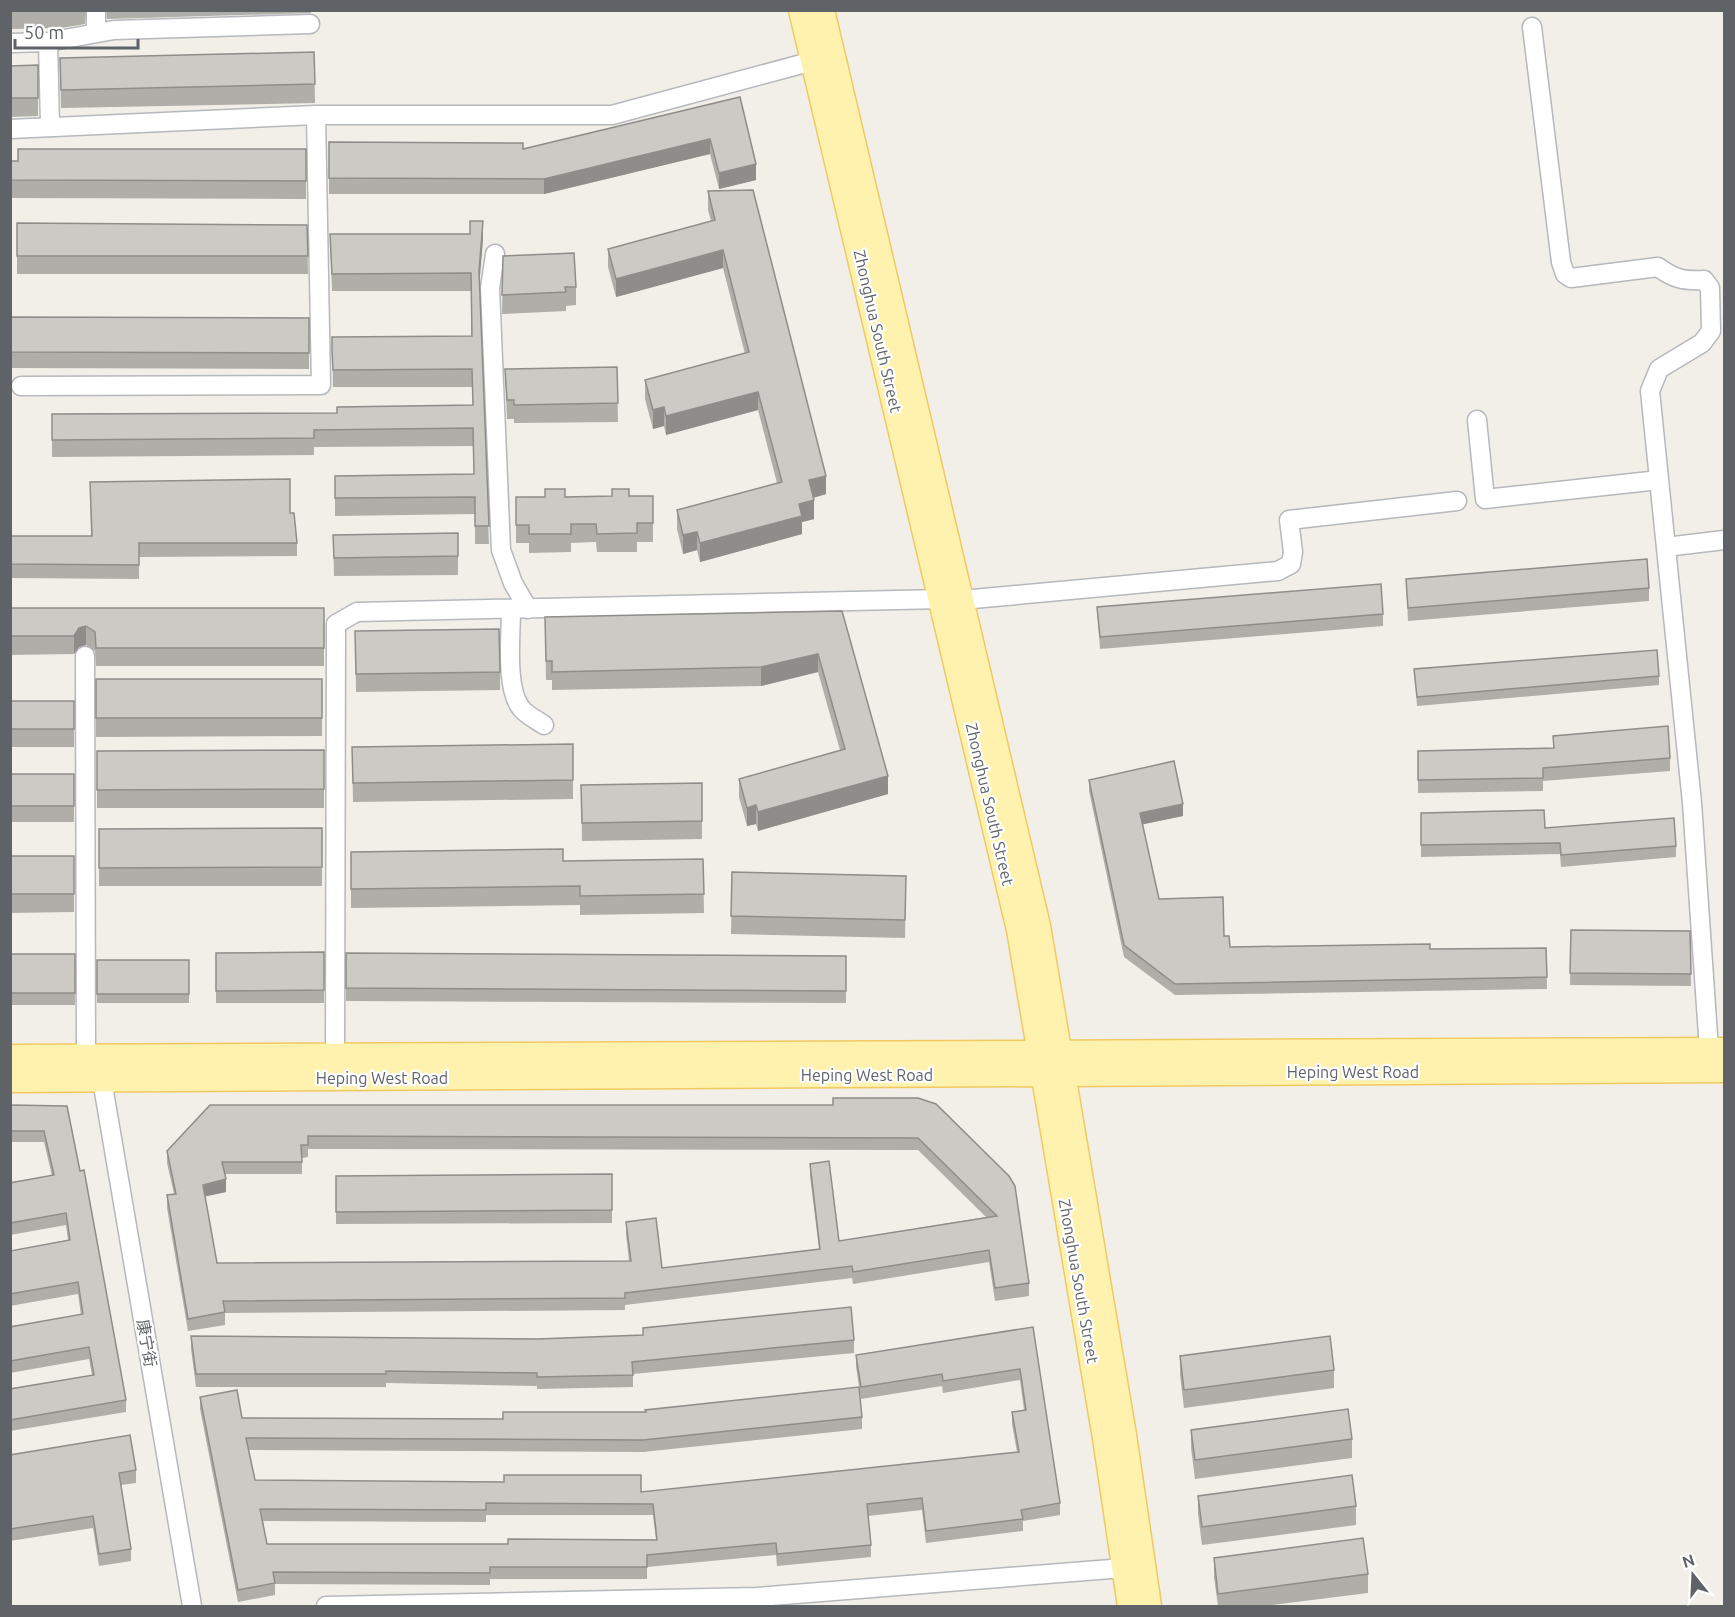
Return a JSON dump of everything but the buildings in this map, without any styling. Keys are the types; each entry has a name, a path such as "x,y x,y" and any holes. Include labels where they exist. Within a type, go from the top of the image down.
{"main road":[{"name":"Zhonghua South Street","path":"801,10 1038,926 1052,1064 1130,1606"},
{"name":"Zhonghua South Street","path":"822,10 952,600"},
{"name":"Heping West Road","path":"10,1080 1052,1064 1717,1050"},
{"name":"Heping West Road","path":"10,1057 335,1056 1725,1070"},
{"name":"Zhonghua South Street","path":"1052,1064 1124,1435 1149,1606"}],"street":[{"path":"96,10 96,33"},
{"path":"10,43 48,42 114,30 310,24"},
{"path":"1532,27 1561,262 1565,274 1571,278 1658,267 1671,277 1684,281 1704,280 1710,288 1711,331 1702,343 1659,369 1650,391 1717,1050"},
{"path":"48,42 50,126"},
{"path":"10,129 316,115 612,115 813,61"},
{"path":"21,386 321,385 316,115"},
{"path":"495,254 490,288 501,550 520,610 512,685 515,699 522,710 544,725"},
{"path":"1477,420 1485,499 1659,480"},
{"path":"335,1056 336,624 357,612 520,610 553,606 952,600 1278,571 1291,564 1293,552 1288,520 1457,501"},
{"path":"1666,547 1725,540"},
{"path":"85,656 86,1056"},
{"name":"康宁街","path":"102,1080 192,1606"},
{"path":"326,1606 758,1597 1124,1568"}]}
